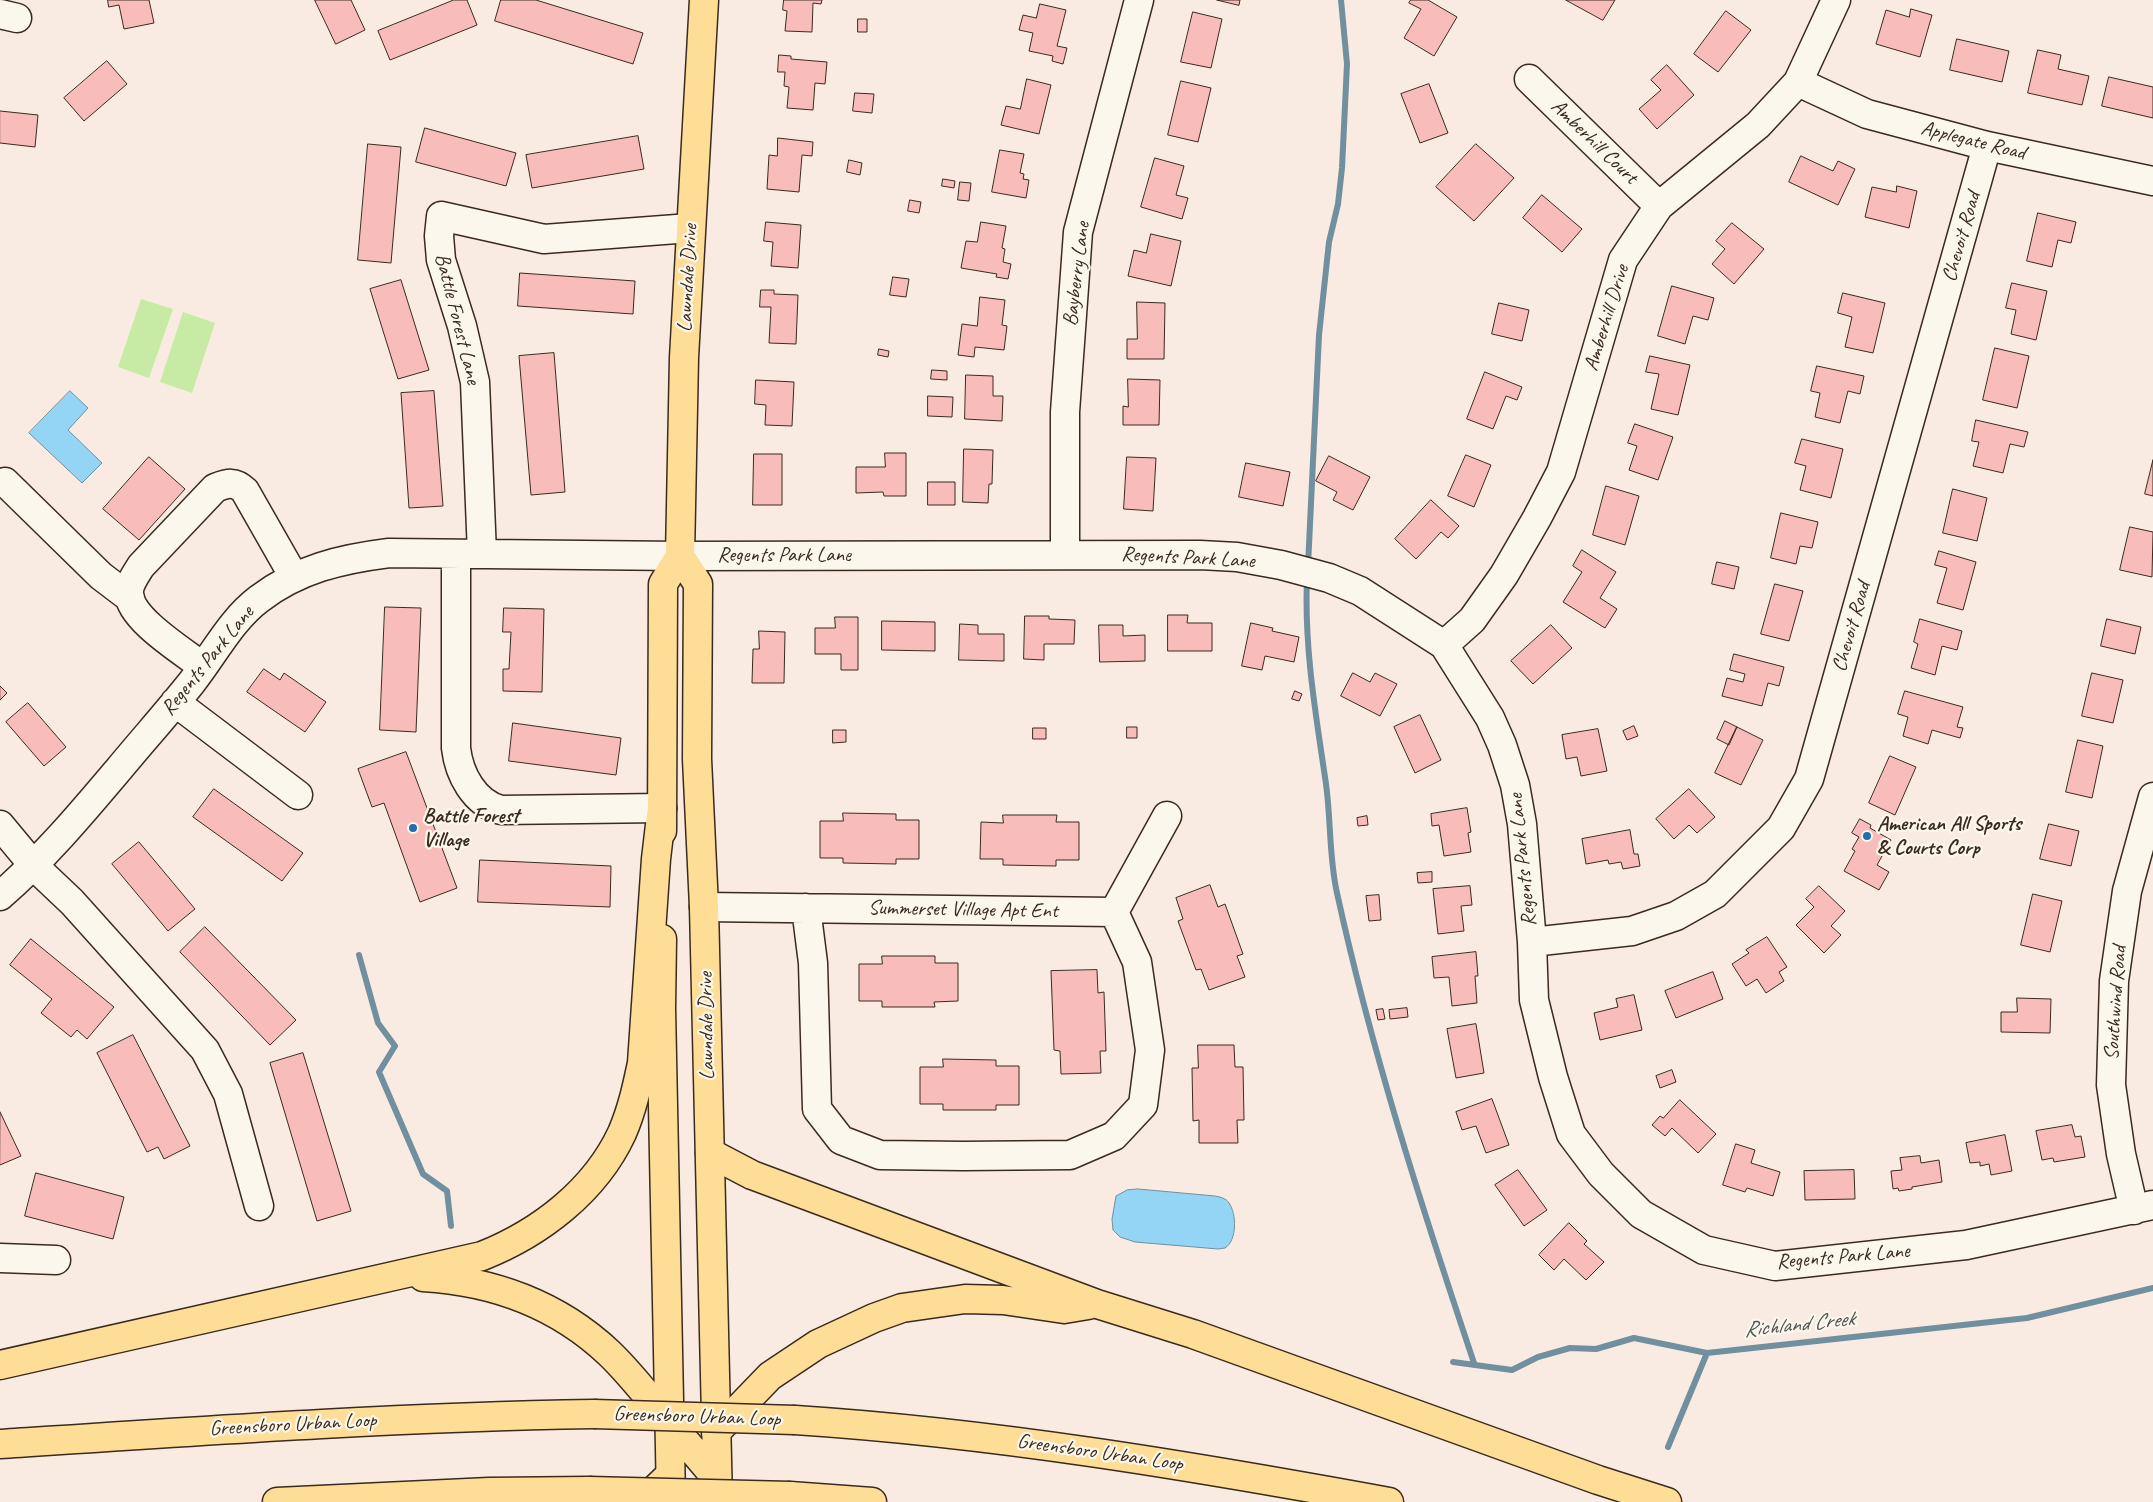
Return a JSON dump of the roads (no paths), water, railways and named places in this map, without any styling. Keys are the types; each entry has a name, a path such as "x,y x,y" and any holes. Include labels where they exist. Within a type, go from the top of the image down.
{"main road":[{"name":"Lawndale Drive","path":"671,1502 661,1008 663,584 680,556 684,358 704,0"},
{"name":"Lawndale Drive","path":"680,556 698,584 697,759 704,907 718,1491"},
{"path":"0,1364 339,1286 394,1277 482,1256 519,1240 559,1213 583,1189 605,1162 621,1134 635,1096 642,1063 656,859 662,808"},
{"path":"710,1153 752,1175 1097,1304 1193,1334 1598,1480 1667,1502"},
{"path":"394,1277 446,1278 504,1290 542,1306 588,1335 610,1354 695,1452 718,1491 736,1502"},
{"path":"642,1502 716,1432 770,1376 795,1362 818,1344 874,1318 902,1308 965,1299 1003,1300 1064,1309 1097,1304"},
{"name":"Greensboro Urban Loop","path":"0,1444 318,1423 486,1416 594,1414 795,1420 958,1434 1062,1447 1182,1465 1389,1502"},
{"path":"277,1502 488,1492 589,1491 790,1496 872,1502"}],"street":[{"name":"Bayberry Lane","path":"1066,555 1065,412 1078,232 1139,0"},
{"name":"Amberhill Drive","path":"1444,645 1472,620 1504,575 1561,472 1623,260 1660,206 1758,126 1798,82 1836,0"},
{"name":"Amberhill Court","path":"1529,78 1660,206"},
{"name":"Applegate Road","path":"1798,82 1867,114 1988,146 2153,181"},
{"name":"Chevoit Road","path":"1532,942 1632,931 1676,916 1715,894 1781,828 1809,779 1988,146"},
{"name":"Battle Forest Lane","path":"469,554 475,382 462,326 441,260 439,236 442,216 544,239 690,228"},
{"path":"6,482 101,576 130,598"},
{"path":"203,667 143,620 128,593 133,577 141,566 215,488 228,482 238,484 250,497 294,577"},
{"name":"Regents Park Lane","path":"0,896 34,866 175,702 243,612 260,598 294,577 321,565 351,558 389,553 680,556 1200,555 1236,557 1280,565 1329,578 1360,592 1444,645 1490,718 1502,744 1515,785 1522,824 1532,942 1534,1000 1552,1077 1571,1134 1601,1174 1640,1214 1704,1250 1776,1266 1966,1245 2144,1208"},
{"path":"469,554 456,748 458,763 479,799 489,807 501,810 662,808"},
{"path":"175,702 298,795"},
{"name":"Southwind Road","path":"2144,1208 2121,1154 2111,1085 2114,981 2127,891 2153,798"},
{"path":"806,908 814,963 817,1109 841,1140 880,1155 1070,1155 1114,1136 1143,1105 1150,1050 1137,962 1114,912 1167,816"},
{"path":"0,825 34,866 72,902 204,1050 228,1094 259,1206"},
{"name":"Summerset Village Apt Ent","path":"704,907 1114,912"},
{"path":"0,1258 56,1260"}],"water":[{"path":"70,391 88,408 68,430 102,463 82,483 29,433"},
{"path":"1138,1189 1215,1196 1225,1199 1232,1208 1234,1234 1232,1240 1225,1248 1218,1249 1135,1242 1120,1237 1113,1230 1112,1219 1116,1196 1127,1190"}],"waterway":[{"path":"1308,566 1319,335 1329,242 1338,204 1342,168 1347,64 1341,0"},
{"path":"1307,579 1309,656 1326,784 1334,880 1366,1012 1399,1130 1474,1363"},
{"path":"359,955 378,1023 395,1046 379,1072 423,1174 447,1191 451,1226"},
{"name":"Richland Creek","path":"1453,1362 1512,1370 1538,1357 1570,1348 1596,1349 1634,1338 1707,1353 2027,1318 2153,1288"},
{"path":"1668,1447 1707,1353"}],"place":[{"name":"Battle Forest Village","path":"413,828"},
{"name":"American All Sports & Courts Corp","path":"1867,836"}]}
